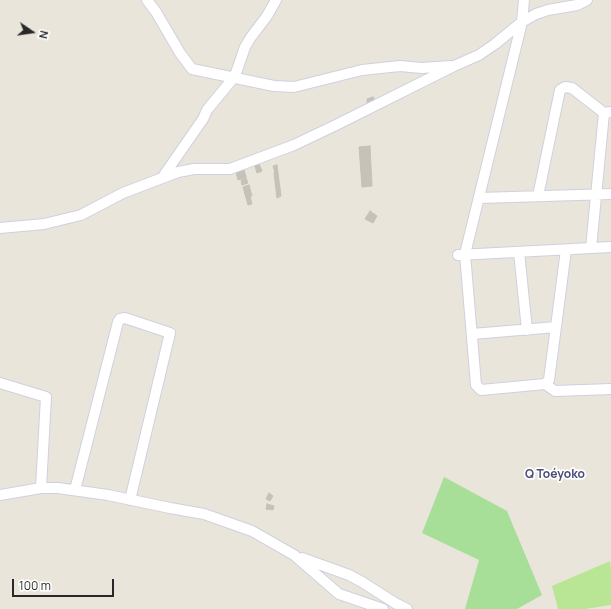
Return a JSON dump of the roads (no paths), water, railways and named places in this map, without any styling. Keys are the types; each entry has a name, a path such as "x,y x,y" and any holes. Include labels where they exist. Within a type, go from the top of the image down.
{"street":[{"path":"147,0 156,12 180,53 192,69 274,86 294,87 362,70 400,66 422,68 454,66"},
{"path":"162,178 203,119 207,110 234,77 245,47 267,16 276,0"},
{"path":"524,0 522,22 479,198 461,254 472,334 476,385 481,390 545,384 555,391 611,389"},
{"path":"0,228 44,224 81,215 123,193 178,172 194,169 230,169 294,145 336,126 454,66 479,55 522,22 542,12 577,6 585,1"},
{"path":"538,196 560,90 565,87 572,88 608,112 596,195 591,248"},
{"path":"479,198 611,194"},
{"path":"461,254 611,248"},
{"path":"545,384 549,380 566,250"},
{"path":"519,252 527,330"},
{"path":"75,490 118,322 120,319 125,318 170,333 130,500"},
{"path":"472,334 556,327"},
{"path":"0,383 46,397 41,488"},
{"path":"0,496 41,488 58,488 204,514 252,531 294,555 349,575 406,609"},
{"path":"294,555 339,594 383,609"}],"district":[{"name":"Q Toéyoko","path":"555,475"}]}
